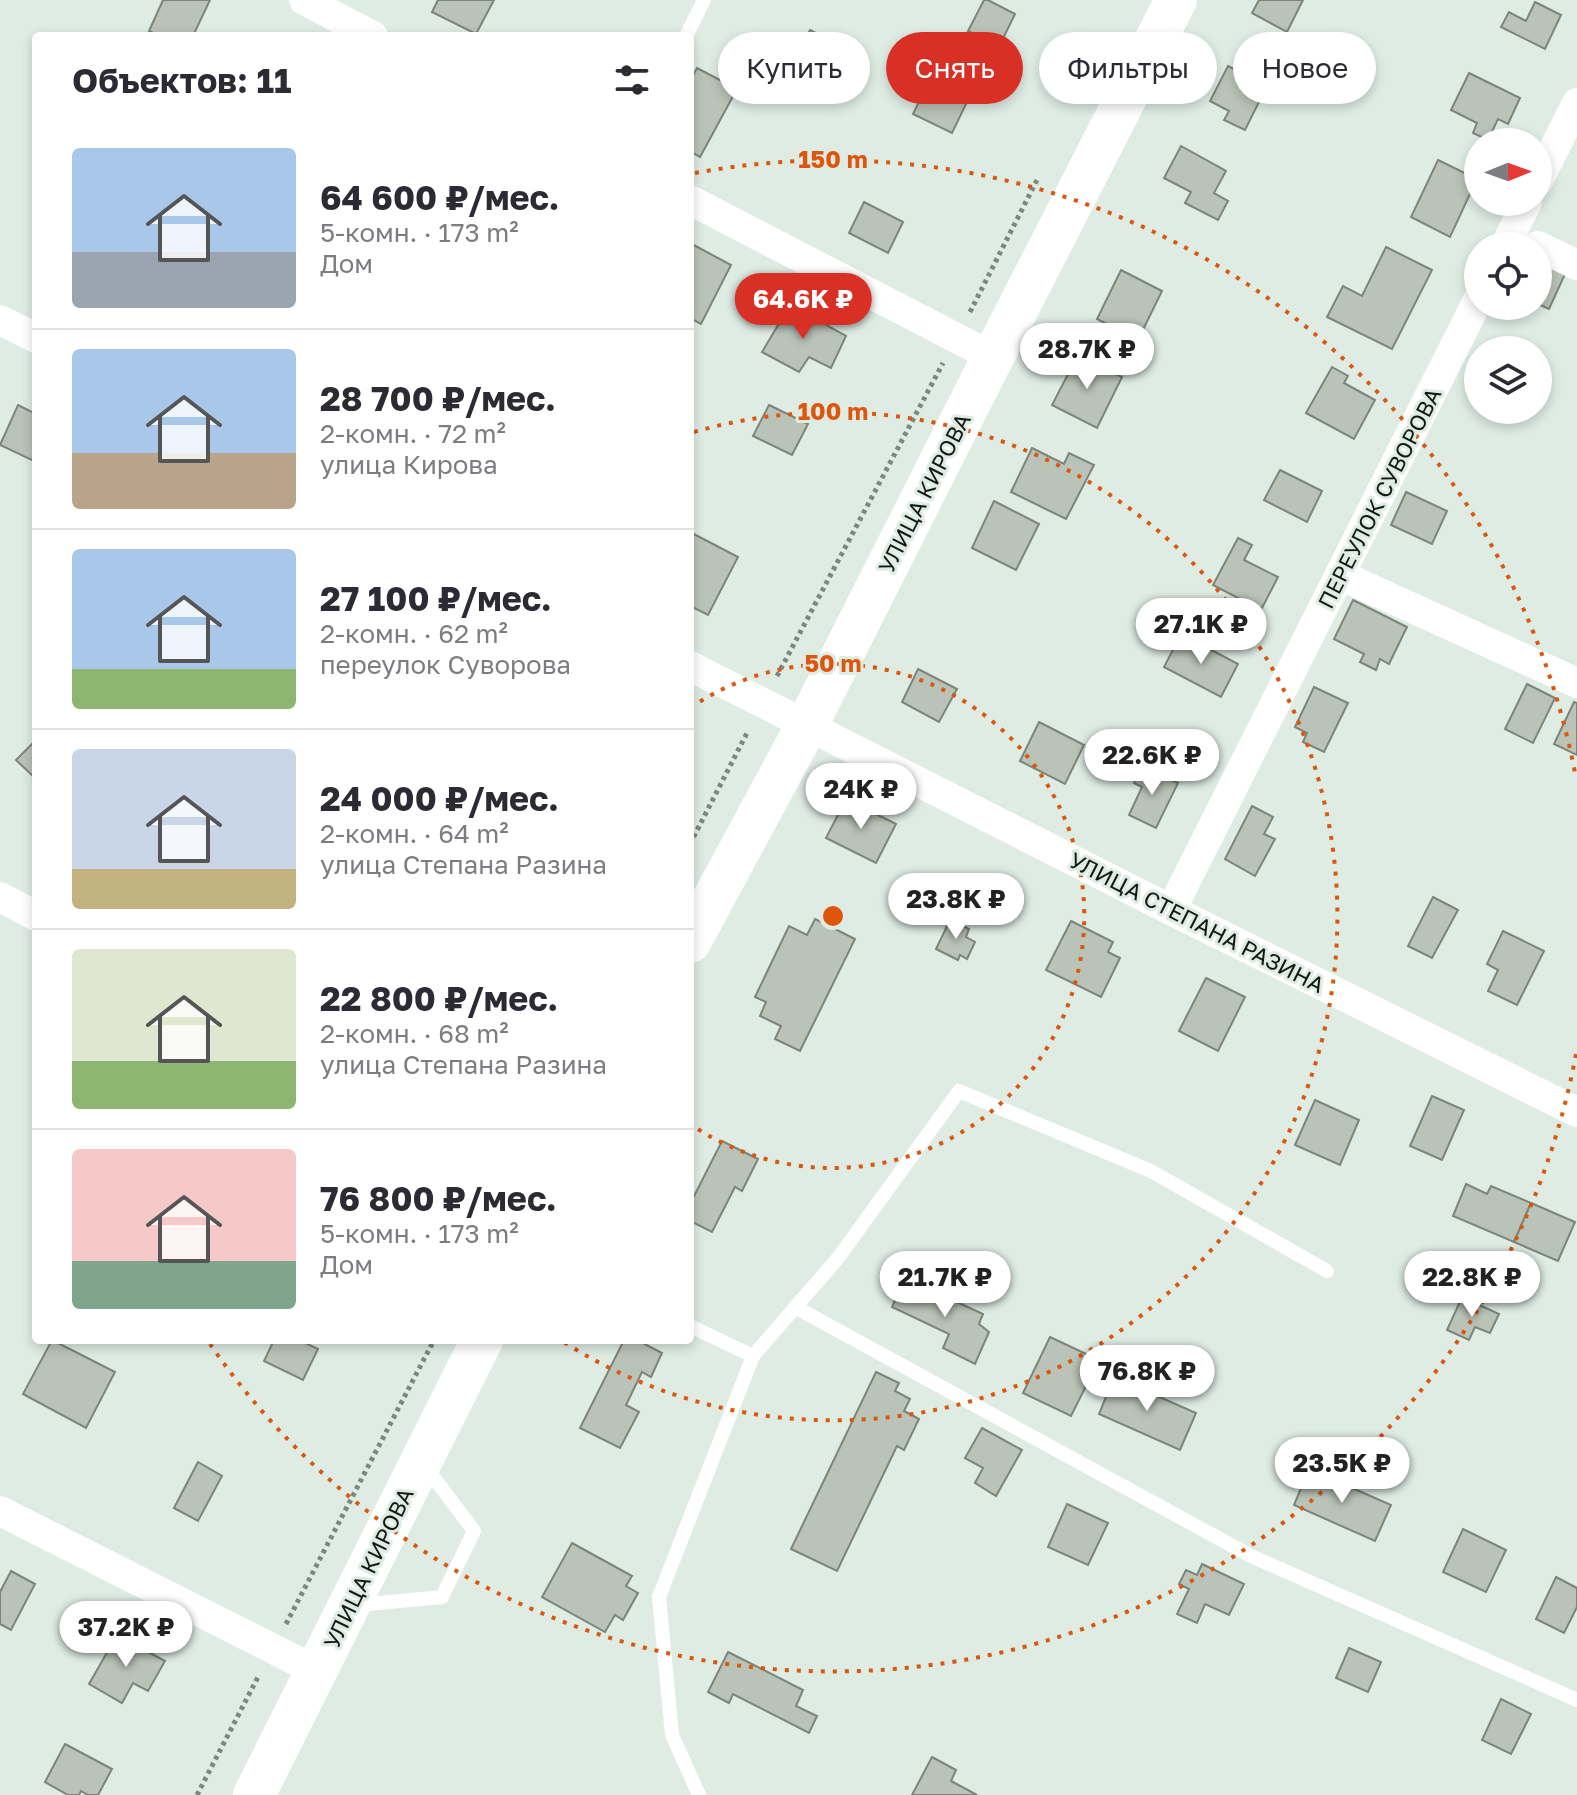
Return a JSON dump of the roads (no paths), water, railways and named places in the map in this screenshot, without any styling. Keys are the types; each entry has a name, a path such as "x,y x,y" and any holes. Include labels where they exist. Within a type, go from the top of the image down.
{"street":[{"path":"304,0 365,32"},
{"name":"УЛИЦА КИРОВА","path":"694,935 807,725 1176,0"},
{"path":"1552,153 1577,103"},
{"path":"694,202 993,357"},
{"path":"1552,255 1577,265"},
{"path":"0,320 32,336"},
{"name":"ПЕРЕУЛОК СУВОРОВА","path":"1171,910 1468,320"},
{"path":"1340,575 1577,683"},
{"name":"УЛИЦА СТЕПАНА РАЗИНА","path":"694,668 1577,1112"},
{"path":"0,897 32,914"},
{"name":"УЛИЦА КИРОВА","path":"254,1795 480,1344"},
{"path":"0,1511 317,1671"}],"lane":[{"path":"688,32 704,0"},
{"path":"699,1795 672,1735 659,1597 753,1356 838,1258 959,1091 1151,1171 1327,1271"},
{"path":"795,1307 1251,1556 1577,1700"},
{"path":"694,1328 753,1356"},
{"path":"349,1606 442,1597 474,1531 421,1462"}]}
